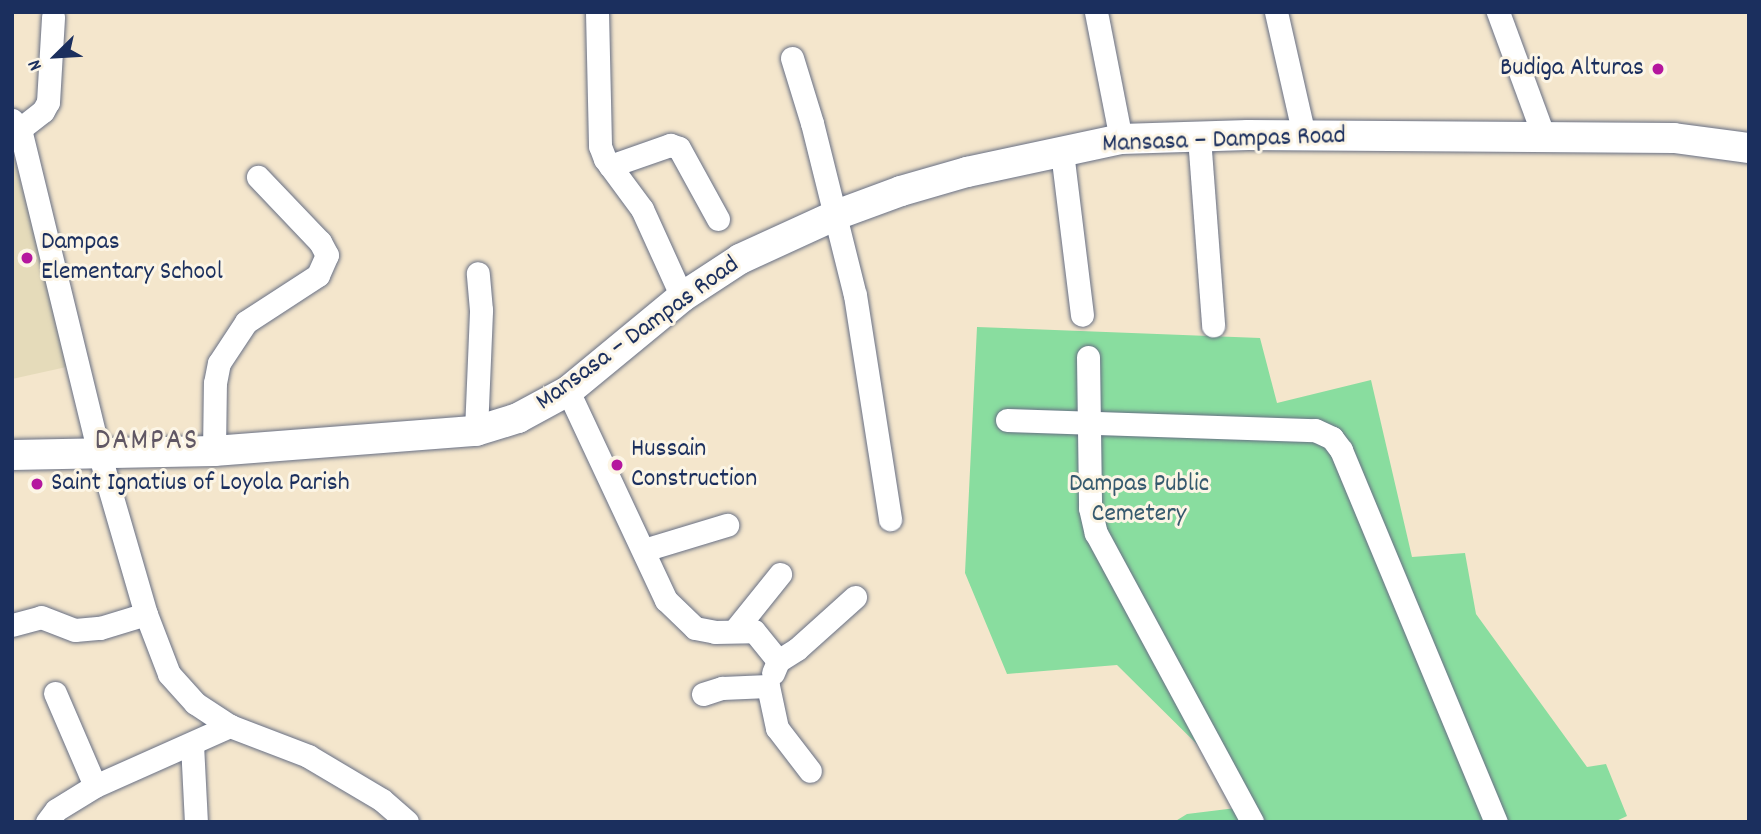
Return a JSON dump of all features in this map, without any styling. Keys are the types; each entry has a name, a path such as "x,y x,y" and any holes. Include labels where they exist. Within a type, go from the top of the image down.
{"main road":[{"name":"Mansasa – Dampas Road","path":"12,455 100,456 214,451 476,431 518,418 568,391 682,297 740,258 836,215 941,179 1121,139 1304,135 1674,138 1749,148"}],"street":[{"path":"597,12 600,146 610,166 642,209 682,297"},
{"path":"1096,12 1121,139"},
{"path":"1276,12 1304,135"},
{"path":"1498,12 1544,137"},
{"path":"53,17 48,102 43,111 16,124 100,456 146,614 169,674 195,703 230,726 308,756 382,800 407,822"},
{"path":"792,58 836,215 855,295 890,519"},
{"path":"1199,137 1213,325"},
{"path":"610,166 670,145 679,148 718,219"},
{"path":"1062,152 1082,315"},
{"path":"214,451 215,383 219,363 246,321 317,275 327,256 320,242 258,177"},
{"path":"476,431 481,310 478,273"},
{"path":"1087,357 1090,508 1096,533 1252,822"},
{"path":"568,391 607,480 629,515 666,600 695,628 715,632 754,631 778,661"},
{"path":"1007,420 1315,430 1332,438 1341,450 1496,822"},
{"path":"644,550 727,525"},
{"path":"735,630 780,574"},
{"path":"810,771 777,728 768,686 778,661 797,649 855,597"},
{"path":"12,625 41,617 75,630 100,628 146,614"},
{"path":"703,695 722,688 768,686"},
{"path":"55,692 95,786"},
{"path":"47,822 56,810 95,786 230,726"},
{"path":"192,744 196,822"}],"shaded area":[{"name":"Dampas Elementary School","path":"12,150 71,366 12,379"}],"green space":[{"name":"Dampas Public Cemetery","path":"977,327 1260,338 1277,403 1371,380 1412,557 1465,553 1476,614 1587,767 1606,764 1627,816 1614,822 1174,822 1187,814 1236,808 1220,767 1117,665 1007,674 965,573"}],"place":[{"name":"Budiga Alturas","path":"1658,69"},
{"name":"Dampas Elementary School","path":"27,258"},
{"name":"Hussain Construction","path":"617,465"},
{"name":"Saint Ignatius of Loyola Parish","path":"37,484"}],"district":[{"name":"DAMPAS","path":"147,443"}]}
